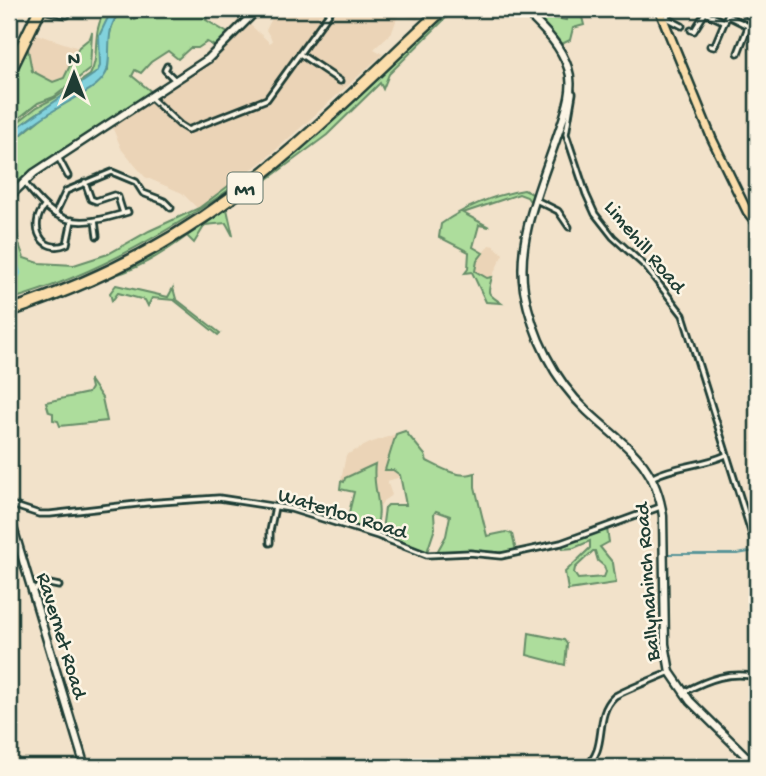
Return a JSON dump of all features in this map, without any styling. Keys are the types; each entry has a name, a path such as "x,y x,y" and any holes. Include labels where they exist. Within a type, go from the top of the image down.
{"highway":[{"path":"9,73 40,9"},
{"name":"M1","path":"9,305 63,286 106,266 171,232 214,205 286,148 436,9"},
{"name":"M1","path":"9,311 105,273 207,215 287,153 443,9"}],"main road":[{"path":"659,9 712,139 747,211 757,224"}],"street":[{"path":"40,9 67,15"},
{"path":"9,196 58,157 208,59 262,9"},
{"path":"150,97 183,128 191,130 267,99 332,9"},
{"name":"Ballynahinch Road","path":"523,9 557,44 568,68 570,81 565,111 526,239 523,269 528,309 541,345 558,376 574,397 638,456 653,477 661,507 665,644 670,672 682,692 757,767"},
{"path":"668,9 667,18 682,26"},
{"path":"713,47 730,9"},
{"path":"693,31 706,11 725,22"},
{"path":"738,53 752,17 746,12"},
{"path":"728,16 748,26"},
{"path":"9,34 11,27"},
{"path":"300,54 340,81"},
{"path":"165,70 176,80"},
{"name":"Limehill Road","path":"570,81 573,92 566,134 586,194 612,237 645,266 682,315 757,551"},
{"path":"58,157 68,176"},
{"path":"55,214 66,191 112,172 136,182 143,192 164,201 171,208"},
{"path":"24,182 44,207 72,220 95,221 125,213 116,196 91,200 85,182"},
{"path":"536,200 558,211 569,227"},
{"path":"44,207 37,216 38,237 44,243 57,246 67,244 72,220"},
{"path":"95,221 97,236"},
{"path":"653,477 681,465 714,460 726,455"},
{"name":"Waterloo Road","path":"9,504 43,514 206,498 275,506 379,536 427,555 470,553 489,556 508,555 561,542 661,507"},
{"path":"270,542 275,506"},
{"name":"Ravernet Road","path":"9,514 85,767"},
{"path":"32,591 45,583 59,586"},
{"path":"585,767 597,752 602,736 602,717 615,696 670,672"},
{"path":"682,692 723,676 737,674 757,677"}],"shaded area":[{"path":"280,9 428,9 417,20 399,13 392,32 374,49 383,54 268,157 198,209 182,193 145,177 122,150 110,122 208,59 246,21 270,43 272,40 266,30"},
{"path":"33,33 79,48 64,78 53,82 32,71 27,44"},
{"path":"489,245 503,254 492,277 487,279 475,271 477,261"},
{"path":"396,434 386,470 393,469 401,477 387,481 392,495 383,501 380,508 373,483 375,464 350,475 344,482 341,481 346,455"}],"green space":[{"path":"106,9 112,9 96,75 40,111 9,138 9,129 37,107 90,75 95,60 98,27"},
{"path":"119,9 141,9 131,20 148,9 212,9 206,20 231,35 218,48 207,42 198,48 190,48 178,59 168,51 151,62 141,73 135,70 132,76 153,93 9,193 9,148 44,116 96,85 108,70 109,40 120,13"},
{"path":"448,9 455,9 389,74 383,89 380,83 327,135 249,193 258,182 306,144"},
{"path":"528,9 539,9 546,16 566,20 569,12 580,9 584,25 573,28 570,40 562,44"},
{"path":"92,32 90,69 54,97 38,103 9,126 9,78 27,44 32,71 53,82 64,78 79,47 90,38"},
{"path":"235,181 237,184 184,220 128,252 69,279 9,300 9,219 15,218 24,258 39,263 74,265 108,254 199,208"},
{"path":"524,190 535,195 532,204 527,197 519,194 463,213 489,227 479,225 473,247 483,253 477,261 475,271 487,278 492,277 489,293 501,303 486,302 472,272 465,273 468,269 469,252 439,237 441,224 481,202"},
{"path":"227,209 233,236 226,223 205,225 194,243 187,236"},
{"path":"187,236 147,262 104,278 179,237"},
{"path":"116,285 168,297 173,288 176,299 220,333 218,335 174,300 152,298 148,306 145,300 118,293 112,301 110,293"},
{"path":"89,379 102,398 107,421 60,426 58,421 53,420 53,413 49,412 46,402 88,393 91,388"},
{"path":"405,431 427,461 456,474 475,473 475,487 487,536 506,532 512,534 516,551 437,552 446,536 450,516 436,511 435,528 427,552 384,535 382,530 385,508 388,505 406,505 400,475 393,470 385,470 396,434"},
{"path":"375,464 379,515 374,532 346,525 354,492 340,489 341,481 344,482 345,478"},
{"path":"607,529 609,542 600,547 613,563 616,583 568,590 565,572 590,548 590,541 574,548 563,549 562,544","holes":["595,551 598,561 604,566 604,577 578,579 574,573 575,568"]},
{"path":"529,633 564,640 567,644 565,665 527,655"}],"water":[{"path":"112,9 119,9 120,13 111,28 109,62 102,79 37,122 9,148 9,138 18,127 97,72 100,66 99,36"}],"waterway":[{"path":"9,293 19,273 11,248 12,225"},
{"path":"668,554 737,554 755,551"}]}
